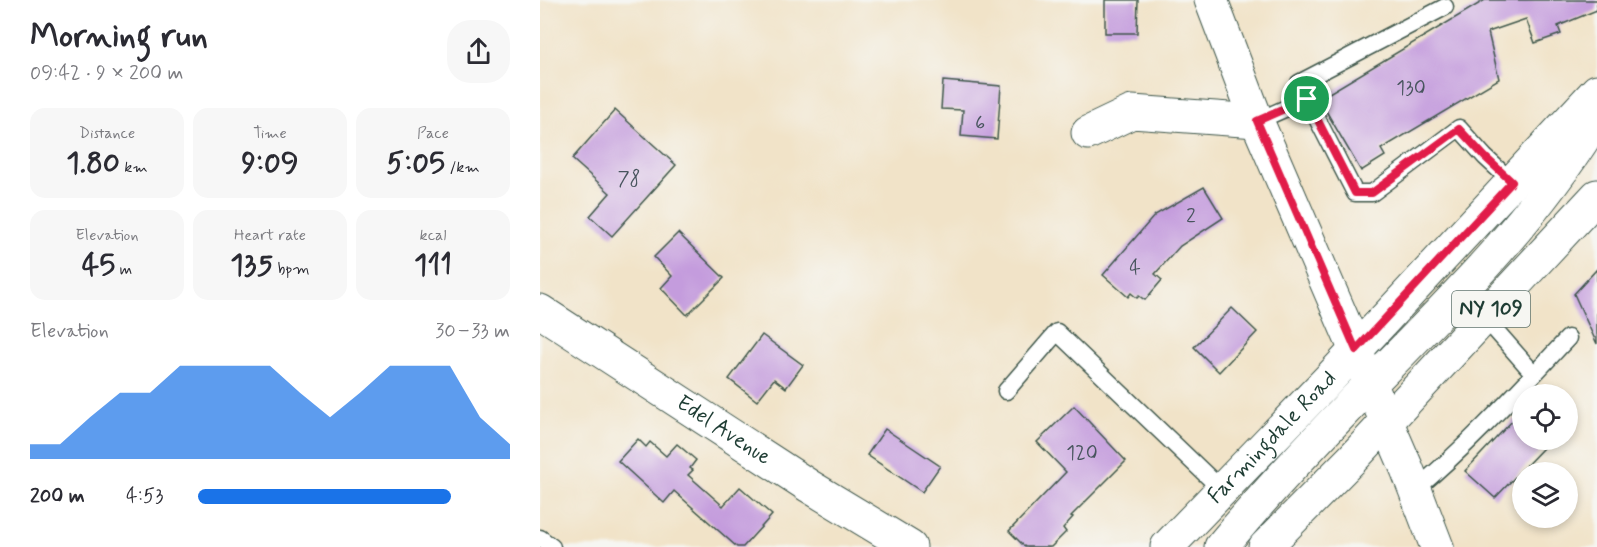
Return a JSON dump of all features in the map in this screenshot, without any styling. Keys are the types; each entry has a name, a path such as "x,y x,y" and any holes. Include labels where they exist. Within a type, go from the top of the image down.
{"main road":[{"path":"1211,0 1257,121 1356,350 1437,547"},
{"name":"Farmingdale Road","path":"1167,547 1356,350 1597,91"},
{"path":"1088,133 1132,112 1257,121"},
{"path":"1221,547 1268,492 1473,279 1526,217 1578,150 1597,117"},
{"name":"NY 109","path":"1265,547 1386,423 1597,196"},
{"name":"Edel Avenue","path":"540,311 809,486 910,547"}],"lane":[{"path":"1446,7 1299,83 1355,193 1372,193 1459,129 1512,182"},
{"path":"1257,121 1307,99"},
{"path":"1484,317 1534,374"},
{"path":"1006,391 1057,332 1222,490"},
{"path":"1415,490 1487,423 1568,338"},
{"path":"540,538 552,547"}],"building":[{"path":"1105,0 1138,0 1137,33 1105,33"},
{"path":"1485,0 1597,0 1597,10 1558,26 1561,34 1535,43 1526,19 1488,32 1499,79 1381,149 1385,156 1361,171 1319,99"},
{"path":"943,81 1001,86 997,139 961,136 963,110 941,109"},
{"path":"615,110 676,165 612,236 590,216 610,193 572,159"},
{"path":"1204,187 1223,218 1180,246 1155,274 1162,280 1145,300 1131,293 1128,297 1103,275 1155,215"},
{"path":"678,233 724,278 687,315 661,288 672,276 654,257"},
{"path":"1597,269 1597,344 1574,294"},
{"path":"1232,308 1257,332 1219,372 1194,347"},
{"path":"762,335 803,365 786,388 774,379 757,401 729,379"},
{"path":"1074,406 1126,461 1071,516 1073,517 1063,528 1066,532 1051,547 1025,547 1009,531 1066,472 1037,442"},
{"path":"1512,421 1512,450 1541,450 1530,462 1512,462 1512,480 1495,498 1465,471"},
{"path":"885,429 940,466 922,492 867,455"},
{"path":"638,439 646,447 650,442 666,456 677,444 696,460 690,468 693,470 688,475 723,506 740,487 772,515 743,547 737,547 674,491 664,503 618,461"}],"route":[{"path":"1307,99 1355,193 1372,193 1459,129 1512,182 1356,350 1257,121 1307,99"}]}
